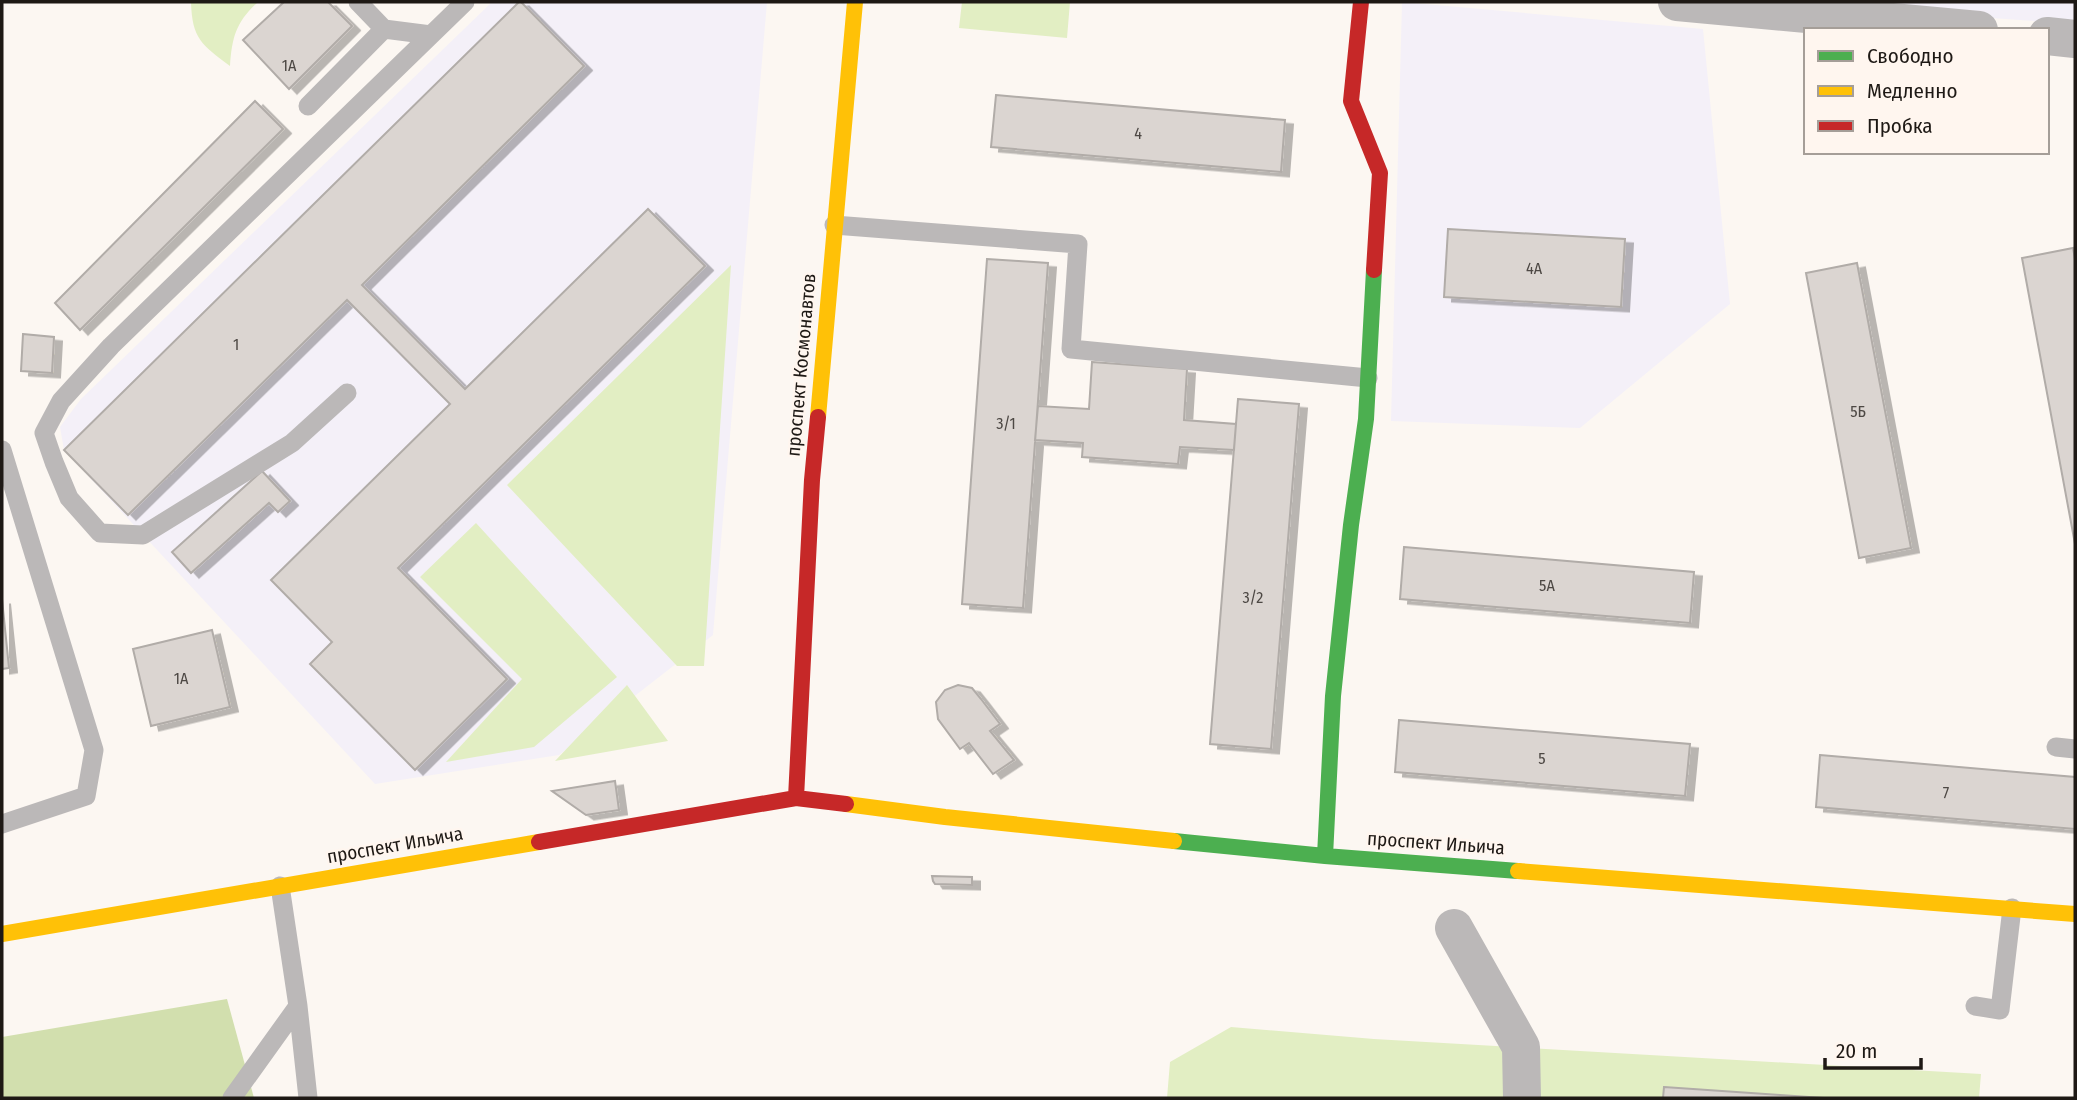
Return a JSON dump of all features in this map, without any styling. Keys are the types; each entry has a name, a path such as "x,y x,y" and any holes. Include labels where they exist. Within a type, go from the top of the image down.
{"main road":[{"name":"проспект Космонавтов","path":"796,798 812,480 855,2"},
{"path":"1325,856 1334,696 1351,525 1366,419 1380,173 1351,101 1361,2"},
{"name":"проспект Ильича","path":"5,928 280,886 796,798 945,817 1325,856 2075,914"}],"street":[{"path":"1677,2 1957,28"},
{"path":"2049,36 2075,39"},
{"path":"1454,928 1521,1047 1522,1098"}],"lane":[{"path":"358,2 384,29 431,35"},
{"path":"346,393 292,443 144,535 100,533 69,498 44,433 61,401 111,346 465,2"},
{"path":"308,106 384,29"},
{"path":"834,225 1078,244 1071,349 1368,378"},
{"path":"2,450 94,750 86,796 2,824"},
{"path":"280,886 298,1006 308,1098"},
{"path":"1975,1006 2000,1010 2012,908"},
{"path":"232,1098 298,1006"}],"shaded area":[{"path":"492,2 767,2 713,635 559,755 375,784 64,450 60,427 81,399"},
{"path":"1402,2 1703,29 1730,304 1580,428 1391,421"},
{"path":"1763,2 2075,2 2075,24"}],"green space":[{"path":"191,2 258,2 236,31 230,66 200,40 194,25"},
{"path":"962,2 1070,2 1067,38 959,28"},
{"path":"731,265 704,666 677,666 507,485"},
{"path":"476,523 617,677 534,747 446,762 522,679 420,577"},
{"path":"627,685 668,741 555,761"},
{"path":"227,999 254,1098 2,1098 2,1037"},
{"path":"1231,1027 1374,1039 1981,1074 1979,1098 1167,1098 1170,1062"}],"building":[{"path":"284,2 328,2 352,26 289,89 243,40"},
{"path":"519,2 584,66 362,285 465,389 648,209 705,266 398,568 507,679 415,770 310,664 332,642 271,580 450,404 347,300 128,515 64,450"},
{"path":"996,95 1285,120 1281,172 991,147"},
{"path":"255,101 283,129 80,330 55,303"},
{"path":"1448,229 1625,239 1621,307 1444,297"},
{"path":"2073,248 2075,259 2075,544 2022,258"},
{"path":"987,259 1048,263 1023,608 962,604"},
{"path":"1857,263 1911,548 1859,558 1806,273"},
{"path":"23,334 54,337 52,373 21,371"},
{"path":"1092,362 1187,369 1184,420 1236,424 1234,450 1180,447 1178,464 1082,457 1083,443 1035,440 1038,406 1089,409"},
{"path":"1238,399 1299,404 1271,749 1210,744"},
{"path":"262,471 290,501 278,512 269,503 191,573 172,552"},
{"path":"1404,547 1694,572 1690,623 1400,599"},
{"path":"2,599 9,668 2,669"},
{"path":"212,630 230,707 151,726 133,649"},
{"path":"958,685 972,688 1000,724 990,731 1014,760 993,774 969,743 960,749 938,719 936,702 945,690"},
{"path":"1399,720 1690,744 1685,796 1395,772"},
{"path":"1820,755 2075,777 2075,829 1816,807"},
{"path":"615,781 619,810 586,815 552,791"},
{"path":"932,876 972,877 972,885 935,884"},
{"path":"1664,1087 1824,1098 1663,1098"}],"traffic: fast":[{"path":"1325,856 1333,696 1351,525 1366,419 1374,270"},
{"path":"1174,841 1518,871"}],"traffic: slow":[{"path":"818,417 855,2"},
{"path":"846,804 1174,841"},
{"path":"2,934 539,842"},
{"path":"1518,871 2075,914"}],"traffic: jam":[{"path":"1361,2 1351,101 1380,173 1374,270"},
{"path":"796,798 812,480 818,417"},
{"path":"539,842 796,798 846,804"}]}
